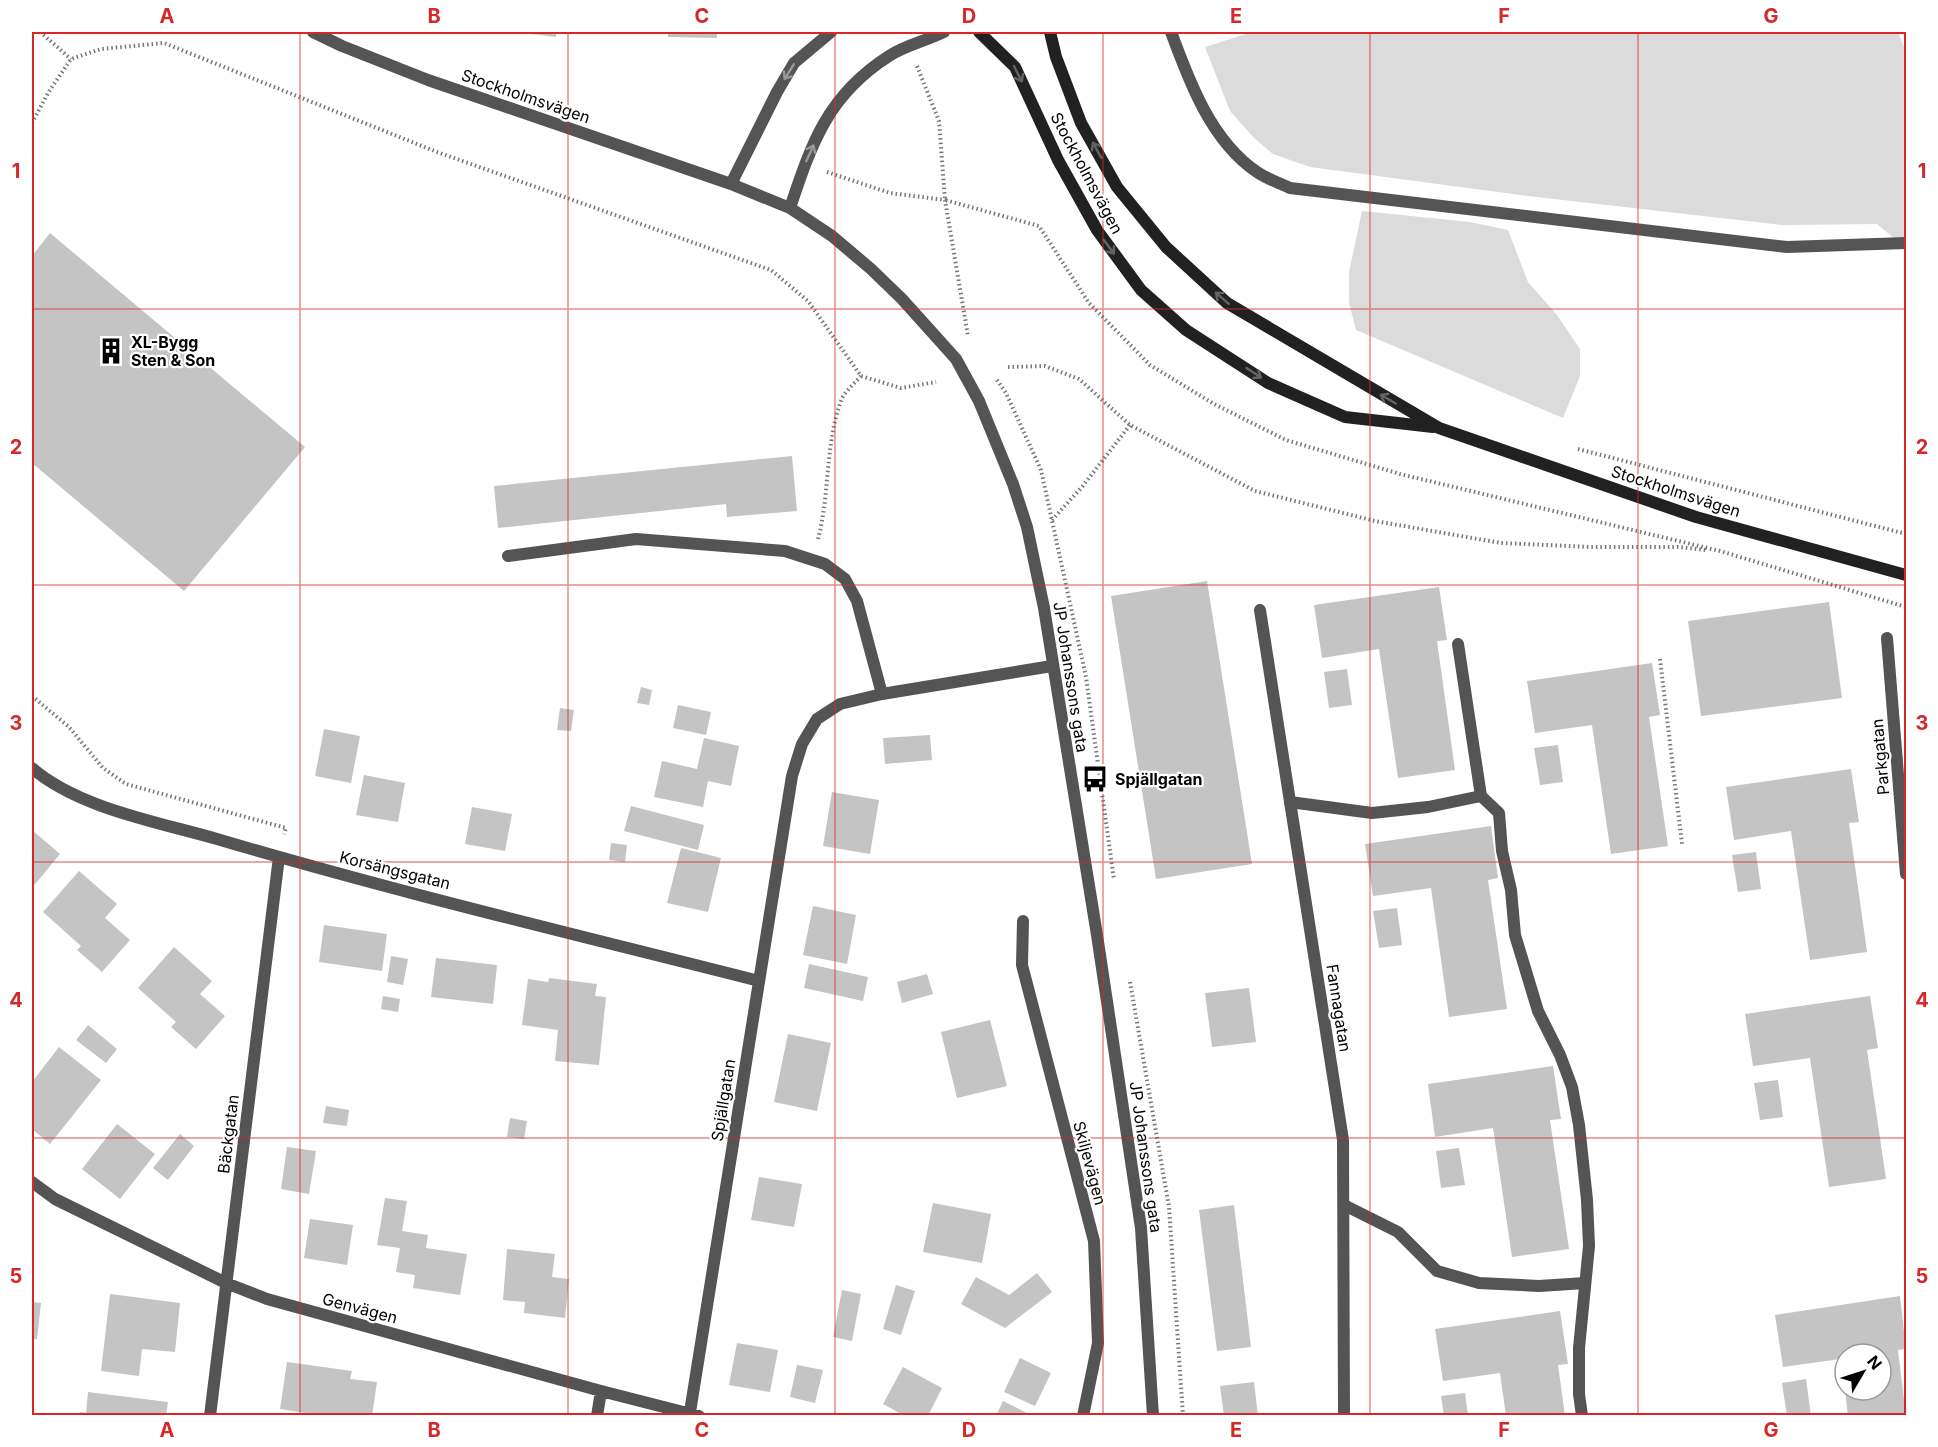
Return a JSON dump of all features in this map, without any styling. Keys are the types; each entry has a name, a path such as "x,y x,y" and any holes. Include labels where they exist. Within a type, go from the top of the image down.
{"main road":[{"name":"Stockholmsvägen","path":"979,32 1015,67 1058,160 1096,230 1141,290 1186,330 1268,383 1345,417 1439,428"},
{"name":"Stockholmsvägen","path":"1050,32 1056,57 1081,123 1117,187 1166,247 1227,303 1439,428 1696,517 1906,575"}],"street":[{"name":"Stockholmsvägen","path":"314,32 342,46 428,80 731,184 790,208"},
{"path":"731,184 794,63 831,32"},
{"path":"790,208 804,164 829,112 848,88 888,57 909,45 944,32"},
{"path":"1171,32 1184,68 1214,125 1233,152 1258,173 1290,188 1787,247 1906,243"},
{"name":"JP Johanssons gata","path":"790,208 832,236 871,269 956,359 979,401 1013,484 1027,526 1044,608 1097,935 1141,1228 1153,1416"},
{"path":"508,556 636,538 784,551 825,564 845,579 857,601 882,694"},
{"name":"Fannagatan","path":"1260,610 1343,1140 1344,1416"},
{"name":"Parkgatan","path":"1887,638 1906,874"},
{"path":"1458,644 1481,796 1499,813 1502,851 1511,890 1515,935 1538,1011 1560,1054 1572,1087 1580,1125 1590,1246 1579,1348 1579,1394 1582,1416"},
{"name":"Spjällgatan","path":"694,1414 792,776 802,744 817,719 840,704 882,694 1052,666"},
{"name":"Korsängsgatan","path":"32,768 47,781 74,795 107,807 279,857 759,981"},
{"path":"1290,802 1372,813 1428,807 1481,796"},
{"name":"Bäckgatan","path":"210,1416 279,857"},
{"name":"Skiljevägen","path":"1023,921 1022,965 1094,1241 1098,1343 1083,1416"},
{"name":"Genvägen","path":"32,1182 56,1199 225,1283 267,1299 601,1391 694,1414"},
{"path":"1344,1205 1398,1232 1437,1271 1479,1283 1539,1286 1585,1283"},
{"path":"597,1416 601,1391"}],"path":[{"path":"40,32 72,59"},
{"path":"32,123 48,93 72,59 101,49 164,43 437,152 771,270 808,301 861,376 901,388 936,382"},
{"path":"1008,367 1045,366 1079,380 1130,425 1255,491 1375,520 1501,543 1720,550"},
{"path":"813,560 824,517 833,436 841,399 861,376"},
{"path":"1052,520 1082,487 1130,425"},
{"path":"1574,448 1906,534"},
{"path":"1660,659 1682,844"},
{"path":"32,696 69,727 103,768 126,784 286,828 279,857"}],"shaded area":[{"path":"1252,32 1898,32 1906,52 1906,248 1877,224 1782,225 1528,196 1310,167 1273,154 1254,138 1230,111 1205,47"},
{"path":"1362,211 1470,222 1508,230 1528,282 1557,315 1580,349 1580,376 1563,418 1356,330 1349,303 1349,272"}],"building":[{"path":"556,32 556,37 523,33"},
{"path":"668,32 717,32 717,38 668,37"},
{"name":"XL-Bygg Sten & Son","path":"50,233 305,447 184,591 32,463 32,256"},
{"path":"792,456 797,511 727,517 726,504 498,528 494,486"},
{"path":"1207,581 1252,864 1156,879 1111,596"},
{"path":"1439,587 1447,640 1437,641 1455,770 1398,778 1379,649 1322,658 1314,605"},
{"path":"1829,602 1842,698 1701,716 1688,621"},
{"path":"1652,663 1660,715 1649,717 1668,846 1611,854 1592,725 1535,733 1527,681"},
{"path":"1347,669 1352,705 1329,708 1324,672"},
{"path":"641,687 652,690 649,705 637,703"},
{"path":"678,705 711,712 706,735 673,728"},
{"path":"560,708 574,710 571,731 557,730"},
{"path":"324,729 360,736 351,783 315,776"},
{"path":"930,735 932,760 885,764 883,738"},
{"path":"704,738 739,746 731,786 708,781 703,807 654,797 662,761 697,769"},
{"path":"1558,745 1563,782 1540,785 1534,748"},
{"path":"1851,769 1859,822 1849,823 1867,952 1810,960 1791,831 1734,840 1726,787"},
{"path":"364,775 405,783 398,822 356,815"},
{"path":"832,792 879,800 870,854 823,846"},
{"path":"631,806 704,825 698,850 624,831"},
{"path":"472,807 512,814 505,851 465,844"},
{"path":"1491,826 1498,878 1488,880 1507,1009 1449,1017 1431,888 1373,896 1365,844"},
{"path":"32,830 60,854 32,888"},
{"path":"611,843 627,845 625,862 609,860"},
{"path":"681,848 721,858 708,912 667,903"},
{"path":"1756,852 1761,889 1738,892 1732,855"},
{"path":"79,871 117,904 105,918 130,940 102,972 77,950 81,946 43,912"},
{"path":"813,906 856,915 847,964 803,955"},
{"path":"1397,908 1402,945 1379,948 1373,911"},
{"path":"324,925 387,934 382,971 319,962"},
{"path":"174,947 212,981 200,994 225,1016 196,1049 171,1027 176,1022 138,988"},
{"path":"391,956 408,959 403,985 387,982"},
{"path":"436,958 497,965 493,1004 431,997"},
{"path":"809,964 868,977 863,1001 804,988"},
{"path":"927,974 933,994 902,1003 897,982"},
{"path":"549,978 597,984 595,996 606,997 599,1065 555,1061 558,1030 522,1025 528,979 548,982"},
{"path":"1249,988 1256,1042 1212,1047 1205,993"},
{"path":"383,996 400,999 398,1012 381,1009"},
{"path":"1870,996 1878,1048 1867,1050 1886,1179 1829,1187 1810,1058 1753,1066 1745,1014"},
{"path":"990,1020 1007,1086 957,1098 941,1032"},
{"path":"88,1025 117,1049 106,1063 76,1040"},
{"path":"788,1034 831,1043 817,1111 774,1102"},
{"path":"59,1047 101,1080 50,1144 32,1129 32,1082"},
{"path":"1553,1066 1561,1119 1550,1120 1569,1249 1512,1257 1493,1128 1435,1137 1428,1084"},
{"path":"1778,1080 1783,1117 1760,1120 1754,1083"},
{"path":"326,1106 349,1110 347,1126 323,1123"},
{"path":"510,1118 527,1121 524,1139 507,1137"},
{"path":"117,1124 155,1154 120,1199 82,1169"},
{"path":"180,1134 194,1146 168,1180 153,1168"},
{"path":"287,1147 316,1151 309,1194 281,1189"},
{"path":"1459,1148 1465,1185 1441,1188 1436,1151"},
{"path":"759,1177 802,1184 794,1227 751,1220"},
{"path":"385,1198 407,1201 402,1231 428,1235 426,1248 467,1254 460,1295 413,1288 415,1275 396,1272 400,1248 377,1245"},
{"path":"933,1203 991,1214 982,1263 923,1252"},
{"path":"1234,1205 1251,1347 1217,1351 1199,1210"},
{"path":"310,1219 353,1225 347,1265 304,1258"},
{"path":"507,1249 555,1254 552,1277 569,1279 565,1318 524,1313 525,1302 503,1300"},
{"path":"1037,1273 1052,1292 1005,1328 961,1304 976,1277 1009,1295"},
{"path":"896,1285 915,1291 901,1335 883,1329"},
{"path":"842,1290 861,1294 852,1341 833,1337"},
{"path":"110,1294 180,1303 175,1352 142,1349 139,1376 101,1371"},
{"path":"1900,1296 1906,1349 1898,1350 1906,1416 1848,1416 1846,1402 1893,1402 1893,1342 1833,1342 1833,1360 1783,1367 1775,1315"},
{"path":"32,1302 41,1303 37,1339 32,1339"},
{"path":"1560,1311 1568,1364 1558,1365 1565,1416 1506,1416 1500,1373 1443,1381 1435,1329"},
{"path":"737,1343 778,1350 770,1392 729,1385"},
{"path":"1020,1358 1051,1373 1035,1406 1004,1392"},
{"path":"287,1362 352,1371 350,1379 377,1382 372,1416 325,1416 280,1409"},
{"path":"797,1365 823,1370 815,1403 790,1397"},
{"path":"903,1367 942,1388 928,1416 905,1416 883,1404"},
{"path":"1806,1379 1811,1416 1787,1416 1782,1383"},
{"path":"1254,1382 1258,1416 1224,1416 1220,1386"},
{"path":"88,1392 168,1402 166,1416 80,1416 80,1412 86,1413"},
{"path":"1465,1393 1468,1416 1444,1416 1441,1396"},
{"path":"1003,1401 1033,1416 996,1416"}],"place":[{"name":"XL-Bygg Sten & Son","path":"111,351"},
{"name":"Spjällgatan","path":"1095,779"}]}
